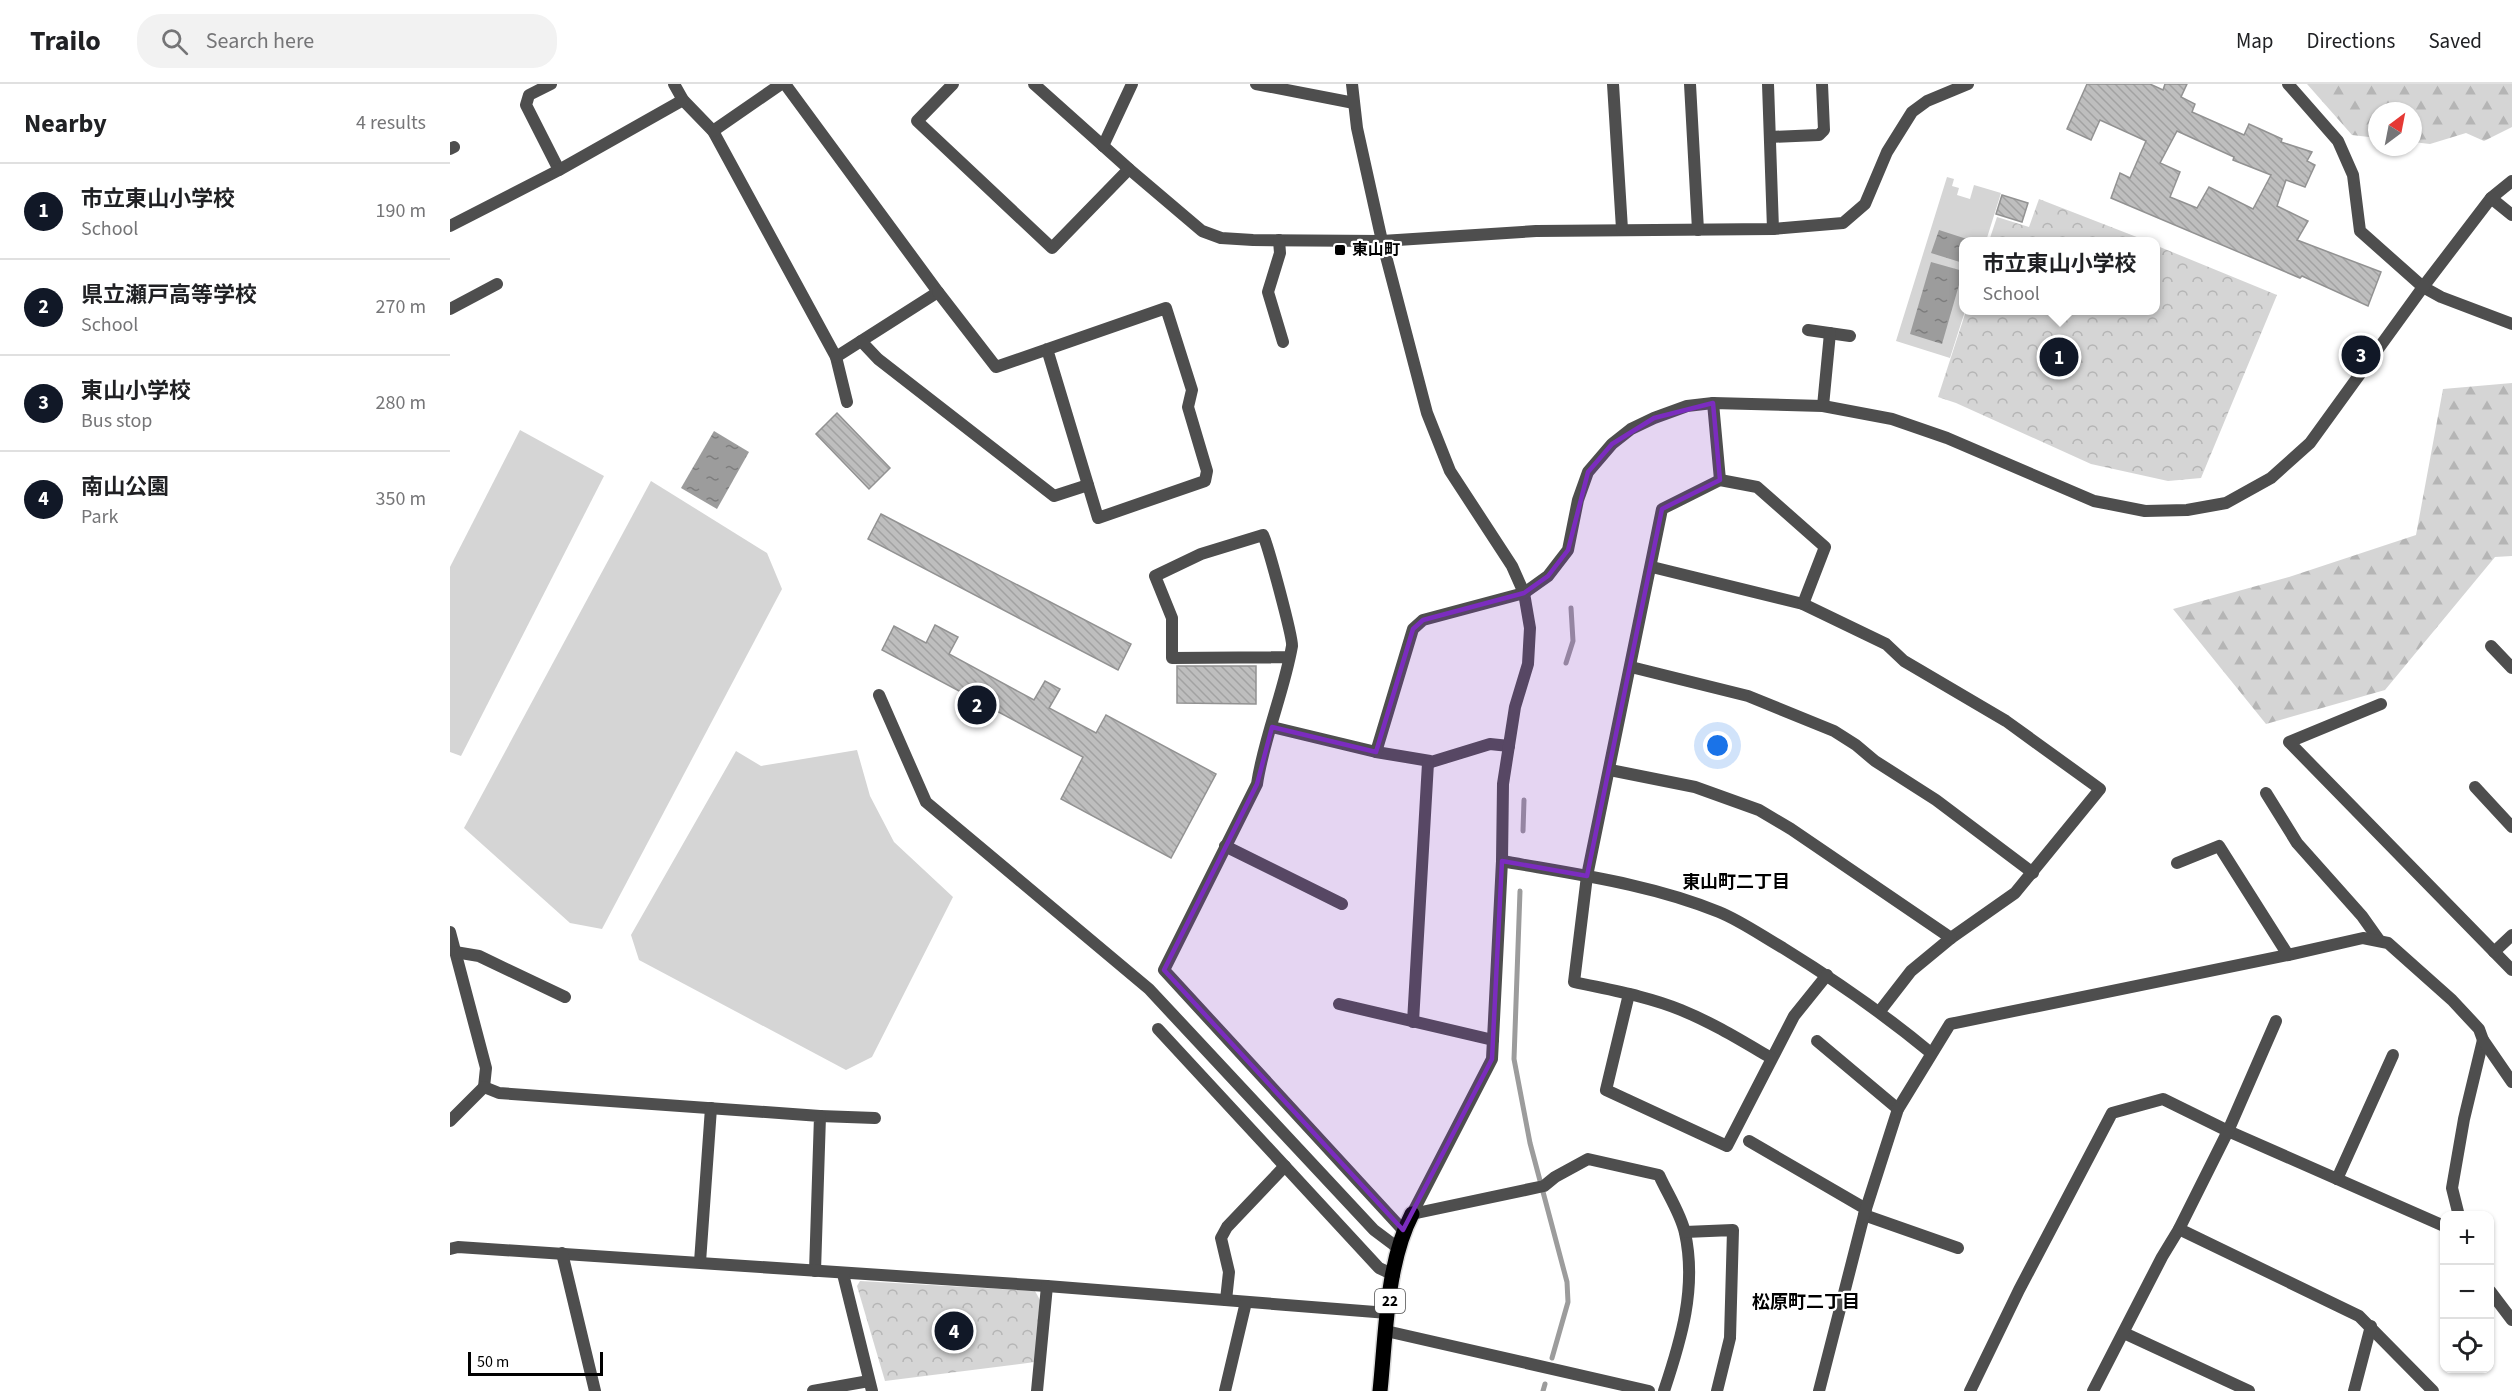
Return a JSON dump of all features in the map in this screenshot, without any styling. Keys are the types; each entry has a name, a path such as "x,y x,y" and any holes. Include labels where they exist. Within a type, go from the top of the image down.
{"main road":[{"name":"22","path":"1380,1391 1388,1313 1398,1248 1403,1230 1412,1214"}],"street":[{"path":"551,84 529,95 526,105 559,170"},
{"path":"674,84 683,100 713,131 836,357 847,402"},
{"path":"713,131 783,84 996,367 1047,349 1166,308 1192,390 1188,407 1207,471 1205,481 1098,518 1047,349"},
{"path":"953,84 917,121 1052,248 1129,169"},
{"path":"1034,84 1202,231 1221,238 1382,241 1536,231 1773,229 1843,223 1866,204 1887,152 1912,112 1927,101 1968,84"},
{"path":"1256,84 1354,103"},
{"path":"1352,84 1357,128 1382,241 1427,413 1450,471 1512,566 1524,593 1530,628 1527,664 1515,707 1503,784 1502,861 1492,1059 1412,1214"},
{"path":"1613,84 1622,230"},
{"path":"1690,84 1698,230"},
{"path":"1768,84 1773,229"},
{"path":"1770,137 1819,135 1824,130 1822,84"},
{"path":"2288,84 2338,141 2353,176 2360,231 2423,287 2442,297 2512,324"},
{"path":"1103,146 1126,86"},
{"path":"450,226 559,170 683,100"},
{"path":"1376,752 1413,629 1419,622 1524,593 1548,576 1568,550 1578,500 1588,472 1612,444 1631,429 1687,406 1713,404 1823,406 1892,419 1947,438 2094,501 2145,511 2187,510 2226,503 2271,478 2310,443 2423,287 2491,198 2512,181"},
{"path":"2491,198 2512,215"},
{"path":"1279,240 1280,253 1268,292 1283,342"},
{"path":"450,309 497,284"},
{"path":"836,357 938,292"},
{"path":"1808,330 1850,336"},
{"path":"1823,406 1830,333"},
{"path":"861,341 878,359 1054,496 1088,485"},
{"path":"1713,404 1720,480"},
{"path":"1771,1058 1717,1026 1689,1013 1629,994 1574,982 1587,876 1611,770 1662,509 1720,480 1757,487 1825,547 1803,604"},
{"path":"1288,657 1172,658 1172,618 1155,576 1201,554 1263,535 1292,643 1272,727 1260,761 1257,784 1164,970 1403,1230"},
{"path":"1652,567 1803,604 1886,644 1904,661 2007,721 2100,789 2015,893 1951,938 1911,970 1880,1011"},
{"path":"2491,646 2512,668"},
{"path":"1631,667 1748,696 1834,731 1875,761 1936,800 2033,873"},
{"path":"879,695 926,802 1149,988 1374,1230 1398,1248"},
{"path":"2381,704 2289,742 2512,970"},
{"path":"1272,727 1376,752 1430,761 1428,763 1413,1022"},
{"path":"1428,763 1490,744 1509,746"},
{"path":"1611,770 1695,787 1759,810 1791,829 1951,938"},
{"path":"2475,787 2512,827"},
{"path":"2266,793 2296,843 2362,916 2379,940"},
{"path":"1225,846 1342,904"},
{"path":"2177,863 2219,846 2288,956"},
{"path":"1502,861 1587,876 1676,897 1720,913 1827,975 1880,1011 1931,1053"},
{"path":"450,932 486,1068 484,1087 450,1121"},
{"path":"2494,952 2512,935"},
{"path":"1819,1391 1865,1212 1898,1109 1950,1024 2288,956 2363,938 2388,943 2452,1000 2479,1029 2483,1040 2512,1082"},
{"path":"455,952 479,956 565,997"},
{"path":"1629,994 1605,1090 1727,1146 1794,1016 1827,975"},
{"path":"1339,1004 1493,1040"},
{"path":"2093,1391 2228,1131 2276,1021"},
{"path":"1158,1029 1379,1268 1394,1275"},
{"path":"2458,1211 2452,1188 2464,1119 2483,1040"},
{"path":"1816,1041 1898,1109"},
{"path":"2337,1179 2393,1055"},
{"path":"484,1087 499,1093 875,1118"},
{"path":"1970,1391 2019,1290 2112,1113 2163,1099 2228,1131 2440,1224"},
{"path":"700,1263 711,1108"},
{"path":"814,1271 820,1116"},
{"path":"1749,1141 1865,1212 1958,1248"},
{"path":"1412,1214 1538,1188 1588,1159 1659,1174 1685,1232 1690,1284 1681,1339 1664,1391"},
{"path":"1226,1300 1229,1272 1221,1238 1227,1227 1285,1166"},
{"path":"2179,1229 2360,1316 2433,1391"},
{"path":"1685,1232 1733,1230 1730,1338 1717,1391"},
{"path":"450,1249 458,1247 562,1253 843,1274 1047,1286 1388,1313"},
{"path":"562,1253 596,1391"},
{"path":"813,1391 870,1386 843,1274"},
{"path":"1037,1391 1047,1286"},
{"path":"2494,1296 2512,1320"},
{"path":"1225,1391 1246,1302"},
{"path":"2354,1391 2371,1326"},
{"path":"1386,1332 1649,1391"},
{"path":"2124,1333 2249,1391"}],"highlighted area":[{"path":"1713,403 1720,480 1662,509 1587,876 1502,861 1492,1059 1403,1230 1164,970 1257,784 1272,727 1376,752 1413,629 1423,620 1524,593 1548,576 1568,550 1588,472 1612,444 1654,418"}],"green space":[{"path":"2307,84 2512,84 2512,127 2484,141 2466,133 2430,144 2422,143 2422,102 2368,102 2368,137 2352,135"},
{"path":"1947,177 1954,179 1952,186 1959,188 1957,195 1970,199 1974,185 2001,193 1987,237 1959,237 1959,315 1964,315 1950,358 1896,341"},
{"path":"2039,199 2137,237 1990,237 1997,217 2029,227"},
{"path":"2160,247 2277,295 2201,478 2168,481 2091,464 1938,397 1965,315 2160,315"},
{"path":"2512,383 2512,556 2495,557 2385,690 2266,724 2173,609 2289,577 2416,535 2443,389"},
{"path":"520,430 604,476 461,756 450,752 450,567"},
{"path":"651,481 767,553 782,589 602,929 570,923 464,828"},
{"path":"857,750 870,796 894,842 953,897 872,1057 846,1070 639,960 631,935 736,751 761,766"},
{"path":"860,1281 1035,1291 1040,1300 1035,1362 885,1381 857,1286"}],"water":[{"path":"1939,230 1961,237 1959,262 1931,253"},
{"path":"1931,262 1959,270 1959,285 1942,344 1910,334"},
{"path":"714,431 749,452 717,509 681,488"}],"building":[{"path":"2087,84 2150,84 2163,90 2165,84 2187,84 2181,97 2195,104 2192,112 2244,135 2249,124 2282,139 2281,142 2312,152 2307,161 2315,165 2305,187 2286,180 2277,206 2308,221 2297,240 2381,272 2368,306 2302,276 2300,278 2111,198 2120,173 2130,178 2146,141 2100,120 2091,140 2067,129","holes":["2177,131 2234,157 2233,160 2271,175 2253,209 2209,187 2197,208 2170,197 2180,172 2160,163"]},
{"path":"2002,195 2028,203 2022,222 1996,214"},
{"path":"837,413 890,468 869,489 816,434"},
{"path":"881,514 1131,644 1118,670 868,539"},
{"path":"935,625 958,637 949,654 1034,700 1045,681 1060,689 1049,708 1096,733 1106,715 1216,774 1171,858 1061,799 1083,757 882,650 894,626 926,643"},
{"path":"1177,666 1256,666 1256,704 1177,703"}],"waterway":[{"path":"1566,663 1573,641 1571,608"},
{"path":"1523,831 1524,800"},
{"path":"1520,891 1514,1059 1530,1143 1567,1282 1568,1302 1552,1358"},
{"path":"1543,1391 1545,1384"}],"place":[{"name":"東山町","path":"1340,250"},
{"name":"東山小学校","path":"2361,355"},
{"name":"市立東山小学校","path":"2059,357"},
{"name":"県立瀬戸高等学校","path":"977,705"},
{"name":"南山公園","path":"954,1331"}],"district":[{"name":"東山町二丁目","path":"1736,882"},
{"name":"松原町二丁目","path":"1806,1302"}]}
